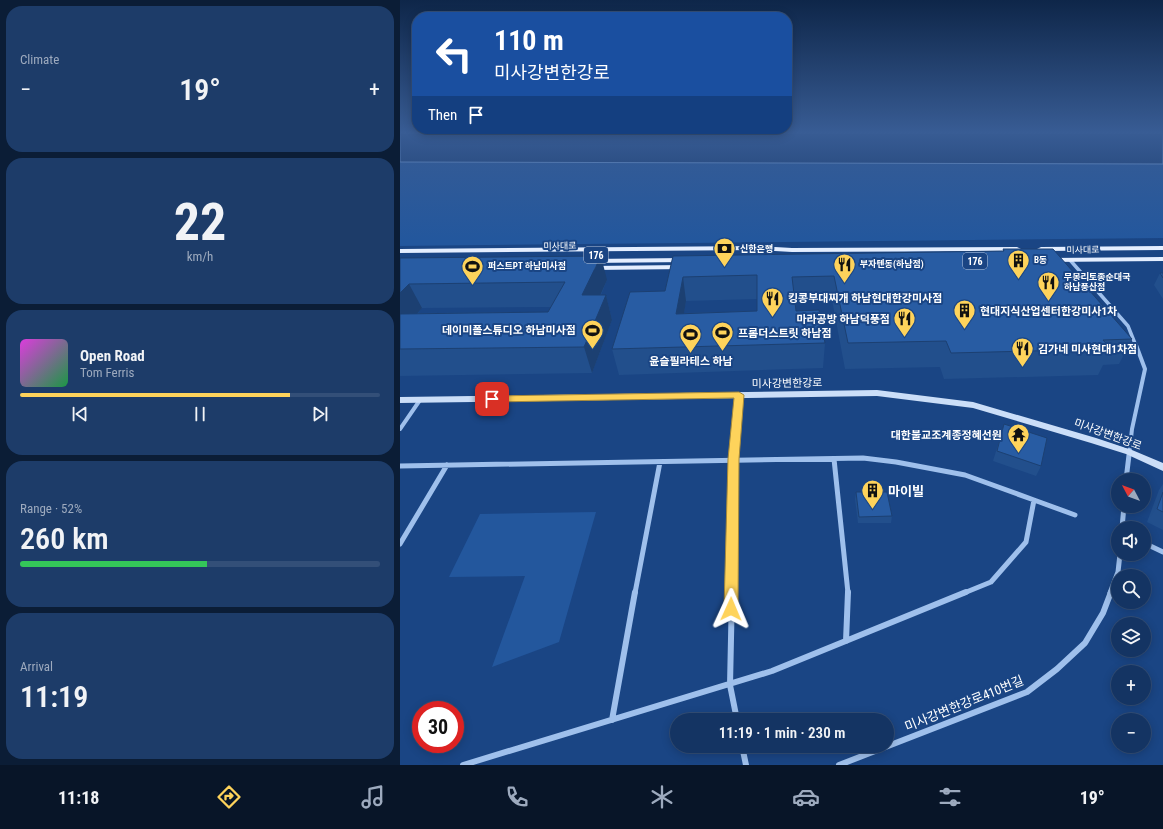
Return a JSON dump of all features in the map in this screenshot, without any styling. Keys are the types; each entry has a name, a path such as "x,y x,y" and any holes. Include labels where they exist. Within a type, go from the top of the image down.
{"main road":[{"name":"미사대로","path":"400,251 759,248 792,250 1163,248"},
{"name":"미사대로","path":"400,258 754,253 792,250"},
{"name":"미사대로","path":"1038,260 1163,259"},
{"path":"581,265 690,264"}],"street":[{"path":"1070,260 1128,326 1145,369 1132,429 1127,473"},
{"name":"미사강변한강로","path":"400,400 877,393 973,405 1062,430 1129,452 1163,467"},
{"path":"736,713 730,684 734,459 739,395"},
{"path":"400,429 420,400"},
{"path":"400,466 660,462 734,459 863,458 896,462 965,475 1075,515"},
{"path":"834,459 848,585 846,641"},
{"path":"612,720 625,643 637,588 660,462"},
{"path":"400,544 447,465"},
{"path":"463,765 772,672 991,582 1026,542 1034,500"},
{"path":"1151,546 1163,552"},
{"name":"미사강변한강로410번길","path":"839,765 1027,692 1057,669 1084,643 1103,613 1118,572 1119,561"},
{"path":"743,753 746,765"}],"shaded area":[{"path":"400,169 1163,169 1163,238 400,246"},
{"path":"596,512 559,642 492,667 525,576 449,577 480,514"}],"building":[{"path":"1003,249 1053,249 1132,339 1103,340 1111,349 951,353 946,341 848,343 834,276 792,277 796,311 819,310 825,343 612,349 630,292 665,291 673,256 1004,251","holes":["757,275 757,311 676,314 683,277"]},
{"path":"601,256 582,295 606,295 584,347 400,349 400,314 548,312 565,282 409,284 400,293 400,258"},
{"path":"1004,424 1047,438 1041,466 997,451"},
{"name":"마이빌","path":"856,492 887,492 892,516 859,517"},
{"path":"1163,492 1163,512 1157,509"}],"place":[{"name":"신한은행","path":"724,268"},
{"name":"B동","path":"1019,280"},
{"name":"부자텐동(하남점)","path":"844,284"},
{"name":"퍼스트PT 하남미사점","path":"473,286"},
{"name":"무봉리토종순대국 하남풍산점","path":"1049,302"},
{"name":"킹콩부대찌개 하남현대한강미사점","path":"773,318"},
{"name":"현대지식산업센터한강미사1차","path":"965,330"},
{"name":"마라공방 하남덕풍점","path":"905,338"},
{"name":"데이미폴스튜디오 하남미사점","path":"592,350"},
{"name":"프롬더스트릿 하남점","path":"723,352"},
{"name":"윤슬필라테스 하남","path":"691,354"},
{"name":"김가네 미사현대1차점","path":"1022,368"},
{"name":"대한불교조계종정혜선원","path":"1018,454"},
{"name":"마이빌","path":"872,510"}],"route":[{"path":"492,399 636,398 739,395 734,459 731,609"}]}
